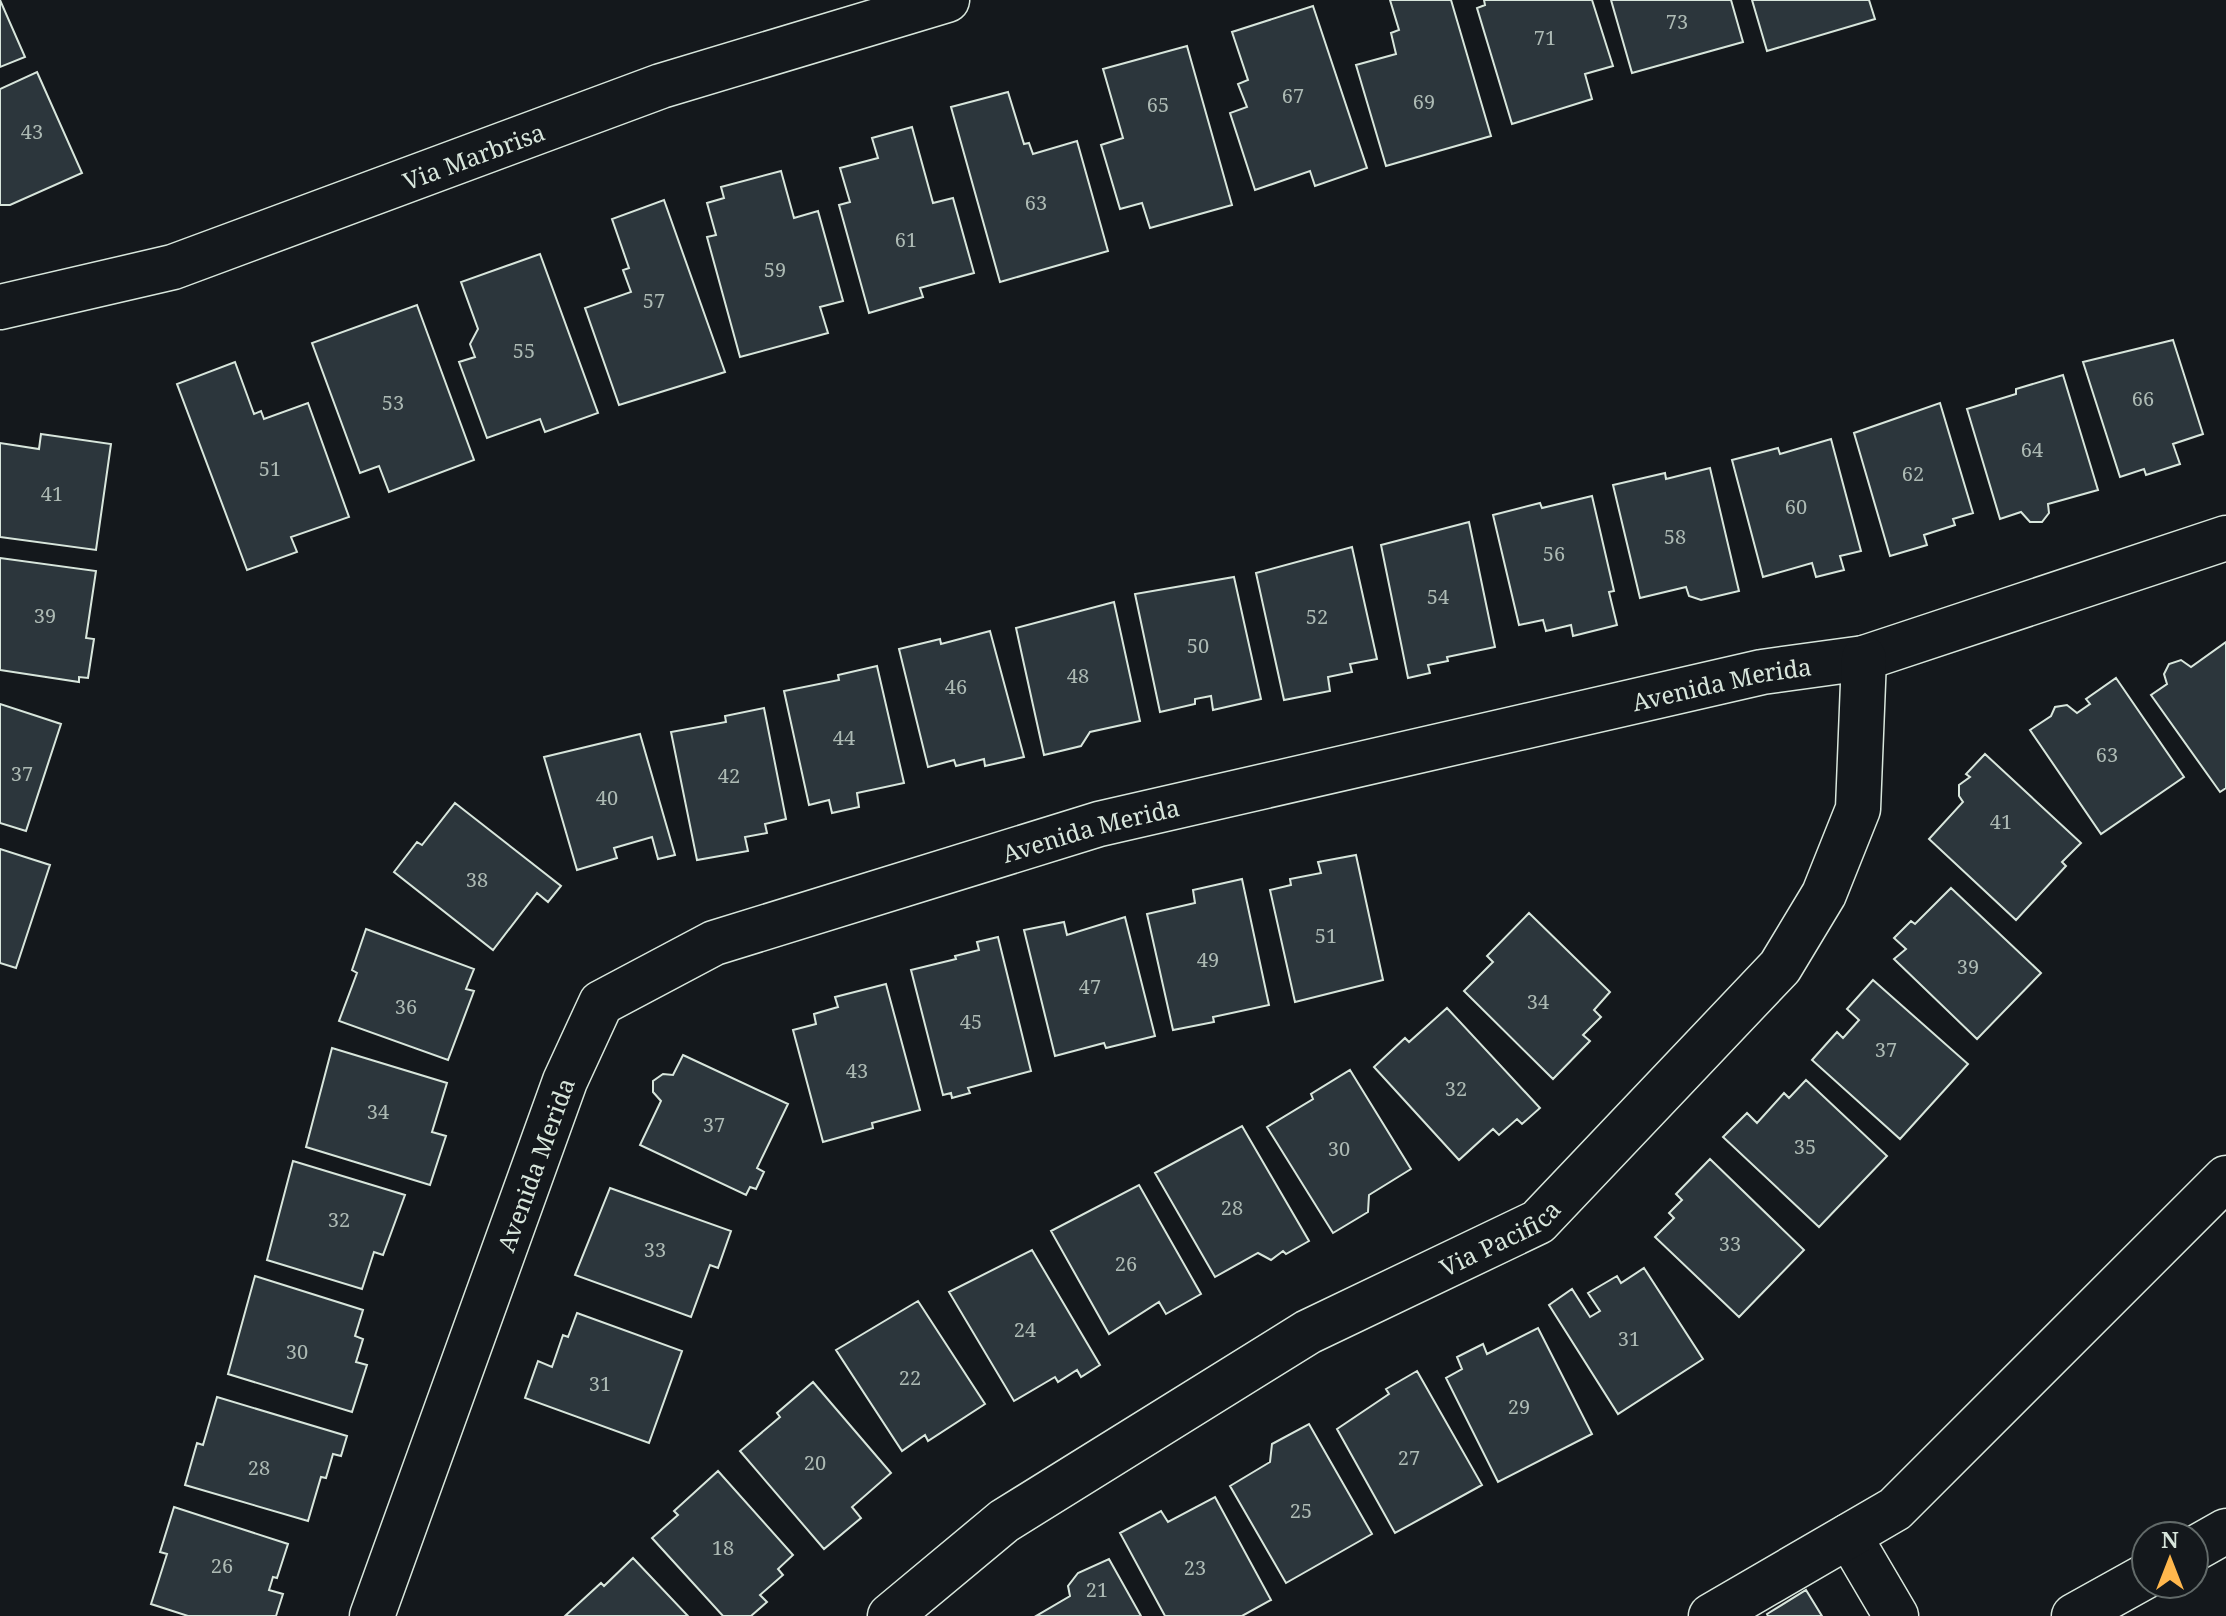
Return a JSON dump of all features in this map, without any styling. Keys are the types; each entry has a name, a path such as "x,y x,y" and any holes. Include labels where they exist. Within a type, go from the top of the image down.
{"street":[{"name":"Via Marbrisa","path":"0,307 173,267 661,86 947,0"},
{"name":"Avenida Merida","path":"372,1616 565,1081 601,1003 714,943 1099,824 1762,672 1864,658 2226,538"},
{"name":"Via Pacifica","path":"890,1616 1004,1521 1308,1332 1538,1222 1780,967 1824,894 1858,809 1864,658"},
{"path":"1711,1616 1895,1509 2226,1178"},
{"path":"1849,1536 1896,1616"},
{"path":"2074,1616 2130,1585"}],"building":[{"path":"0,0 25,57 0,67"},
{"path":"1390,0 1451,0 1491,136 1386,166 1356,65 1396,54 1391,33 1399,30"},
{"path":"1484,0 1592,0 1613,66 1585,74 1592,99 1512,124 1477,8 1485,5"},
{"path":"1611,0 1731,0 1743,42 1632,73"},
{"path":"1752,0 1869,0 1875,19 1767,51"},
{"path":"1313,6 1367,168 1315,186 1310,171 1255,190 1230,113 1247,107 1238,84 1248,80 1232,32"},
{"path":"1187,46 1232,205 1150,228 1142,203 1120,209 1101,145 1123,138 1103,69"},
{"path":"37,72 82,173 10,205 0,205 0,89"},
{"path":"1008,92 1024,144 1029,143 1033,154 1077,141 1108,251 1000,282 951,107"},
{"path":"912,127 933,203 953,198 974,273 920,288 923,297 869,313 839,205 850,202 840,168 878,158 872,138"},
{"path":"781,171 794,218 818,211 843,301 820,307 828,333 740,357 707,237 716,235 707,203 724,198 721,187"},
{"path":"664,200 725,372 619,405 585,308 631,292 623,270 629,268 612,219"},
{"path":"540,254 598,413 545,432 540,419 487,438 459,362 475,357 470,344 478,329 461,282"},
{"path":"417,305 474,460 389,492 379,466 360,473 312,343"},
{"path":"2173,340 2203,434 2173,444 2180,464 2146,475 2144,469 2120,477 2083,362"},
{"path":"235,362 254,414 261,411 264,419 308,403 349,517 291,537 297,552 247,570 177,384"},
{"path":"2063,375 2098,490 2048,504 2049,513 2042,522 2030,522 2021,512 2000,519 1967,409 2016,394 2016,389"},
{"path":"1940,403 1973,513 1953,519 1955,525 1924,535 1927,545 1890,556 1854,433"},
{"path":"41,434 111,444 96,550 0,537 0,443 39,449"},
{"path":"1831,439 1861,551 1840,556 1844,570 1816,577 1812,563 1763,577 1732,460 1778,448 1780,454"},
{"path":"1710,468 1739,591 1701,600 1689,596 1686,587 1640,598 1613,485 1665,473 1666,479"},
{"path":"1592,496 1614,591 1609,592 1617,625 1573,636 1571,625 1546,631 1543,620 1519,625 1493,515 1540,503 1542,508"},
{"path":"1469,522 1495,647 1447,657 1448,661 1428,665 1430,673 1408,678 1381,545"},
{"path":"1352,547 1377,659 1350,664 1352,672 1328,677 1330,691 1284,700 1256,573"},
{"path":"0,558 96,571 86,638 94,639 88,678 79,677 79,682 0,670"},
{"path":"1234,577 1261,699 1213,710 1211,696 1195,699 1195,704 1160,712 1135,594"},
{"path":"1114,602 1140,721 1090,732 1081,746 1044,755 1016,628"},
{"path":"990,631 1024,757 985,766 984,759 956,766 954,760 928,767 899,649 940,639 941,644"},
{"path":"2226,642 2226,788 2220,792 2151,695 2167,684 2164,674 2169,664 2181,660 2191,667"},
{"path":"877,666 904,783 857,793 859,807 832,813 829,800 809,805 784,691 839,680 838,675"},
{"path":"2116,678 2184,777 2101,834 2030,730 2051,716 2055,707 2067,705 2077,713 2090,704 2086,699"},
{"path":"0,704 61,724 26,831 0,823"},
{"path":"764,708 786,819 765,824 767,833 745,837 748,851 697,860 671,732 726,722 725,716"},
{"path":"640,734 675,855 658,859 652,837 614,848 617,858 577,870 544,757"},
{"path":"1985,754 2081,843 2062,862 2066,866 2016,920 1929,839 1963,802 1959,796 1959,785 1970,777 1966,774"},
{"path":"455,803 561,886 548,902 537,893 493,950 394,872 417,842 422,845"},
{"path":"0,849 50,865 16,968 0,963"},
{"path":"1356,855 1383,980 1295,1002 1270,890 1291,885 1290,879 1321,873 1318,862"},
{"path":"1242,879 1269,1005 1213,1017 1214,1022 1173,1030 1147,914 1195,903 1193,890"},
{"path":"1951,888 2041,973 1977,1039 1894,959 1906,949 1894,938 1911,921 1915,924"},
{"path":"1529,913 1610,992 1594,1010 1601,1017 1583,1035 1590,1041 1553,1079 1464,991 1493,962 1487,956"},
{"path":"1125,917 1155,1036 1106,1048 1104,1043 1055,1056 1024,930 1064,922 1067,935"},
{"path":"366,929 474,969 466,989 474,991 448,1060 339,1021 357,973 352,970"},
{"path":"998,937 1031,1071 968,1088 970,1093 952,1098 951,1093 943,1095 911,970 956,959 955,956 979,950 977,942"},
{"path":"1873,980 1968,1064 1900,1139 1812,1060 1837,1032 1843,1038 1859,1020 1847,1009"},
{"path":"886,984 920,1110 872,1123 873,1128 823,1142 793,1030 816,1024 814,1014 838,1007 835,997"},
{"path":"1447,1008 1540,1108 1522,1124 1517,1119 1499,1135 1493,1129 1459,1160 1374,1067 1405,1038 1409,1042"},
{"path":"332,1048 447,1083 432,1132 446,1136 430,1185 306,1147"},
{"path":"683,1055 788,1104 757,1168 764,1172 756,1189 750,1187 746,1195 640,1145 661,1101 653,1092 653,1081 663,1074 673,1075"},
{"path":"1350,1070 1411,1169 1369,1195 1368,1212 1333,1233 1267,1127 1313,1099 1311,1094"},
{"path":"1806,1080 1887,1156 1819,1227 1723,1137 1747,1113 1757,1123 1784,1093 1789,1098"},
{"path":"1242,1126 1309,1241 1286,1254 1283,1251 1271,1260 1258,1253 1215,1277 1155,1173"},
{"path":"1710,1159 1804,1250 1739,1317 1655,1237 1674,1218 1669,1213 1682,1200 1676,1194"},
{"path":"293,1161 405,1195 383,1255 374,1252 362,1289 267,1260"},
{"path":"1139,1185 1201,1294 1166,1314 1159,1302 1109,1334 1051,1231"},
{"path":"610,1188 731,1231 718,1268 710,1265 691,1317 575,1275"},
{"path":"1032,1250 1100,1365 1081,1377 1077,1370 1058,1382 1055,1377 1014,1401 949,1292"},
{"path":"1644,1268 1703,1359 1618,1414 1549,1305 1572,1289 1590,1317 1600,1311 1588,1293 1617,1276 1621,1283"},
{"path":"255,1276 363,1310 355,1336 363,1339 356,1362 367,1365 352,1412 228,1374"},
{"path":"918,1301 985,1404 928,1441 925,1435 902,1451 836,1350"},
{"path":"577,1313 682,1351 649,1443 525,1398 538,1361 552,1367 563,1335 568,1337"},
{"path":"1538,1328 1592,1434 1498,1482 1446,1378 1462,1369 1457,1357 1483,1344 1487,1354"},
{"path":"1417,1371 1482,1485 1395,1533 1337,1429 1389,1394 1386,1389"},
{"path":"813,1382 891,1473 852,1507 861,1518 824,1549 740,1451 780,1417 777,1413"},
{"path":"217,1397 347,1436 341,1456 333,1454 326,1478 321,1477 308,1521 185,1485 197,1443 203,1445"},
{"path":"1309,1424 1372,1534 1286,1583 1230,1486 1270,1462 1272,1444"},
{"path":"718,1471 793,1555 778,1569 783,1575 760,1595 767,1602 751,1616 723,1616 652,1538 678,1515 674,1511"},
{"path":"1215,1497 1271,1600 1242,1616 1165,1616 1120,1533 1161,1511 1168,1522"},
{"path":"174,1507 288,1544 277,1578 273,1577 269,1590 283,1594 276,1616 188,1616 151,1604 167,1554 160,1552"},
{"path":"633,1558 688,1616 565,1616 601,1583 604,1586"},
{"path":"1109,1559 1141,1616 1036,1616 1070,1596 1068,1586 1078,1573"},
{"path":"1806,1590 1822,1616 1768,1616 1767,1614"}]}
